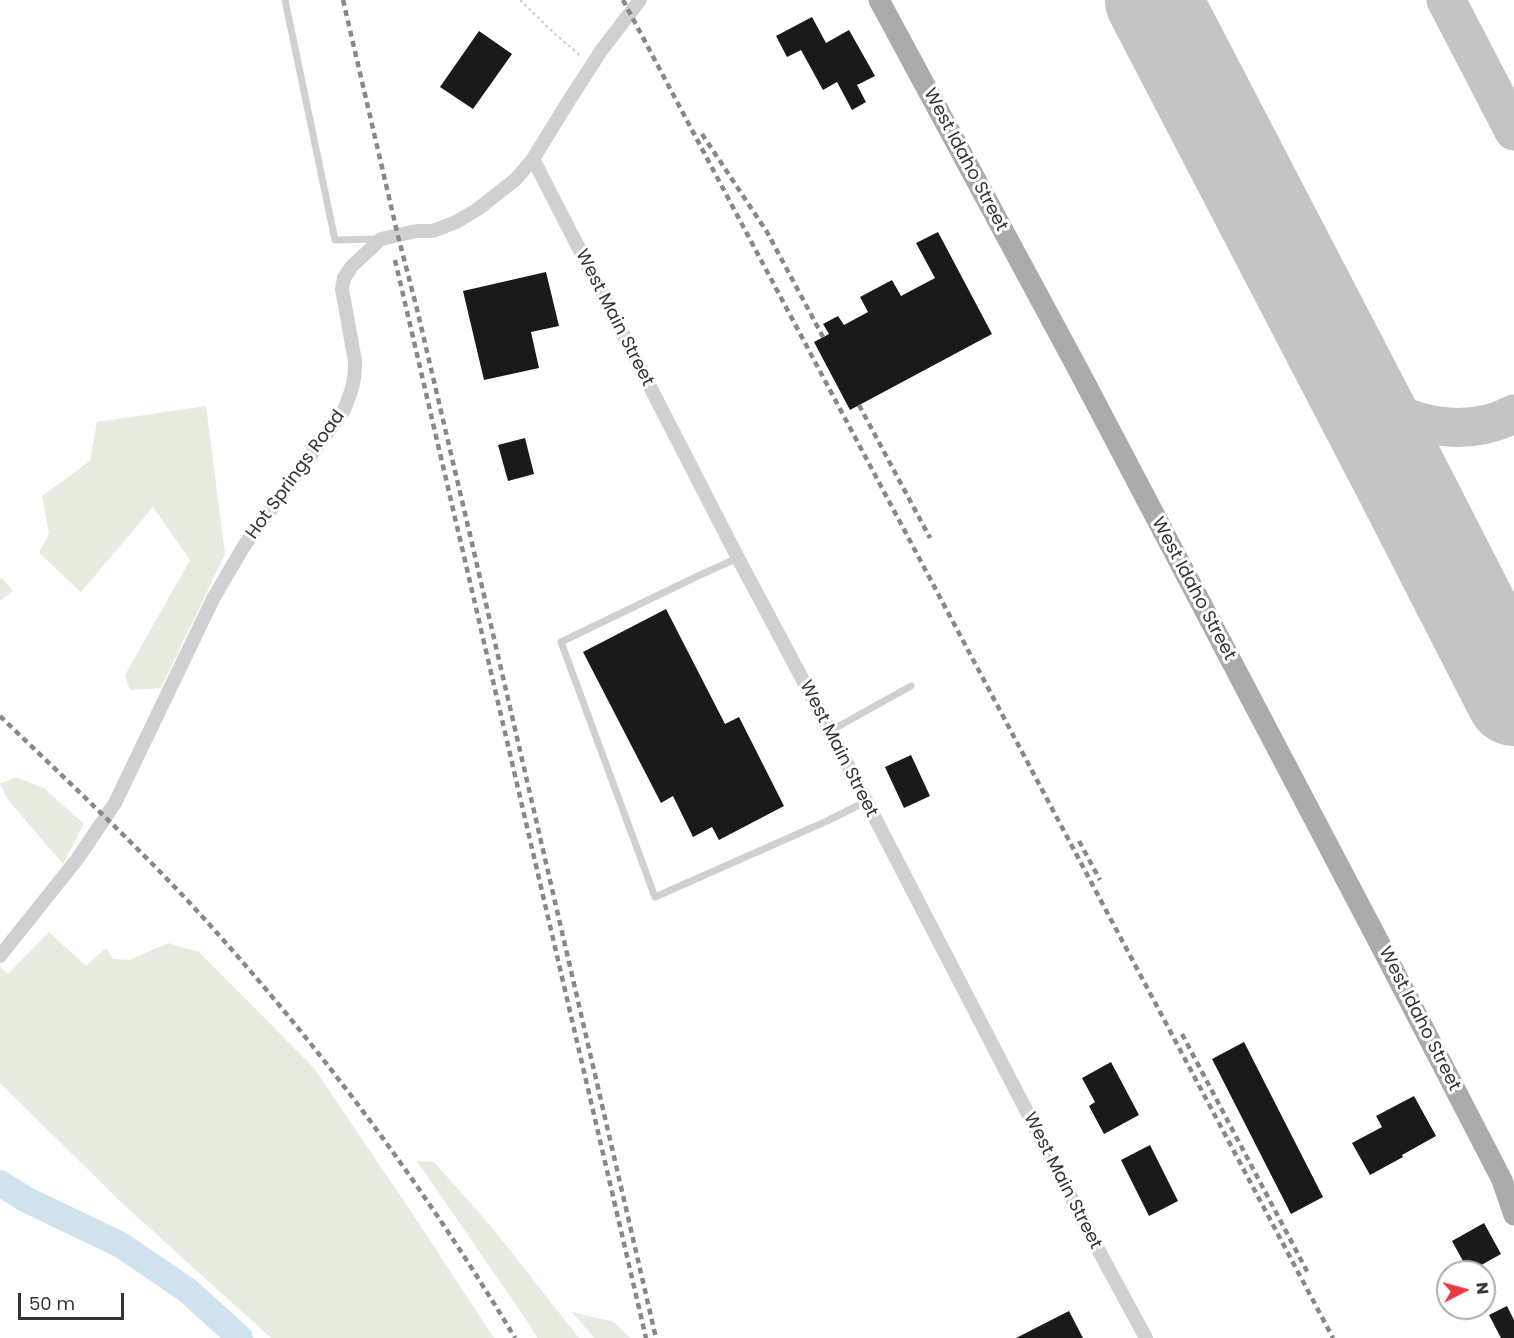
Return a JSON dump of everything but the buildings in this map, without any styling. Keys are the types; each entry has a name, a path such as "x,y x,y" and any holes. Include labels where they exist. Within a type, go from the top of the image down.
{"main road":[{"name":"West Idaho Street","path":"879,0 1086,383 1508,1189 1514,1215"}],"street":[{"path":"381,239 417,231 433,231 456,222 478,209 516,179 533,159 591,65 640,0"},
{"name":"West Main Street","path":"533,159 738,558 1146,1338"},
{"name":"Hot Springs Road","path":"0,956 78,858 115,803 213,598 244,546 344,410 353,388 356,372 342,289 344,278 352,266 381,239"}],"lane":[{"path":"285,0 336,240 381,239"},
{"path":"738,558 561,642 655,897 866,802"},
{"path":"830,731 911,686"}],"path":[{"path":"520,0 591,65"}],"shaded area":[{"path":"206,406 225,554 161,688 130,690 125,675 190,560 153,507 81,592 39,553 49,534 42,496 90,461 97,422"},
{"path":"0,578 13,591 0,601"},
{"path":"16,777 44,788 84,824 63,864 8,800 0,784"},
{"path":"49,932 86,966 106,948 113,959 130,960 168,943 199,952 314,1068 494,1338 271,1338 123,1204 0,1083 0,967 8,974"},
{"path":"417,1161 434,1162 490,1225 579,1338 537,1338"},
{"path":"572,1312 614,1322 630,1338 594,1338"}],"waterway":[{"path":"0,1183 25,1199 121,1245 187,1290 240,1338"}],"taxiway":[{"path":"1446,0 1514,131"},
{"path":"1332,344 1368,392 1383,405 1418,422 1438,426 1477,426 1514,414"}],"runway":[{"path":"1153,0 1514,698"}],"railway":[{"path":"343,0 471,539 656,1338"},
{"path":"623,0 1333,1338"},
{"path":"702,134 767,232 823,337"},
{"path":"395,260 646,1338"},
{"path":"859,405 930,538"},
{"path":"0,716 164,876 277,1003 362,1110 403,1166 442,1222 515,1338"},
{"path":"1079,841 1100,880"},
{"path":"1182,1034 1309,1275"}]}
